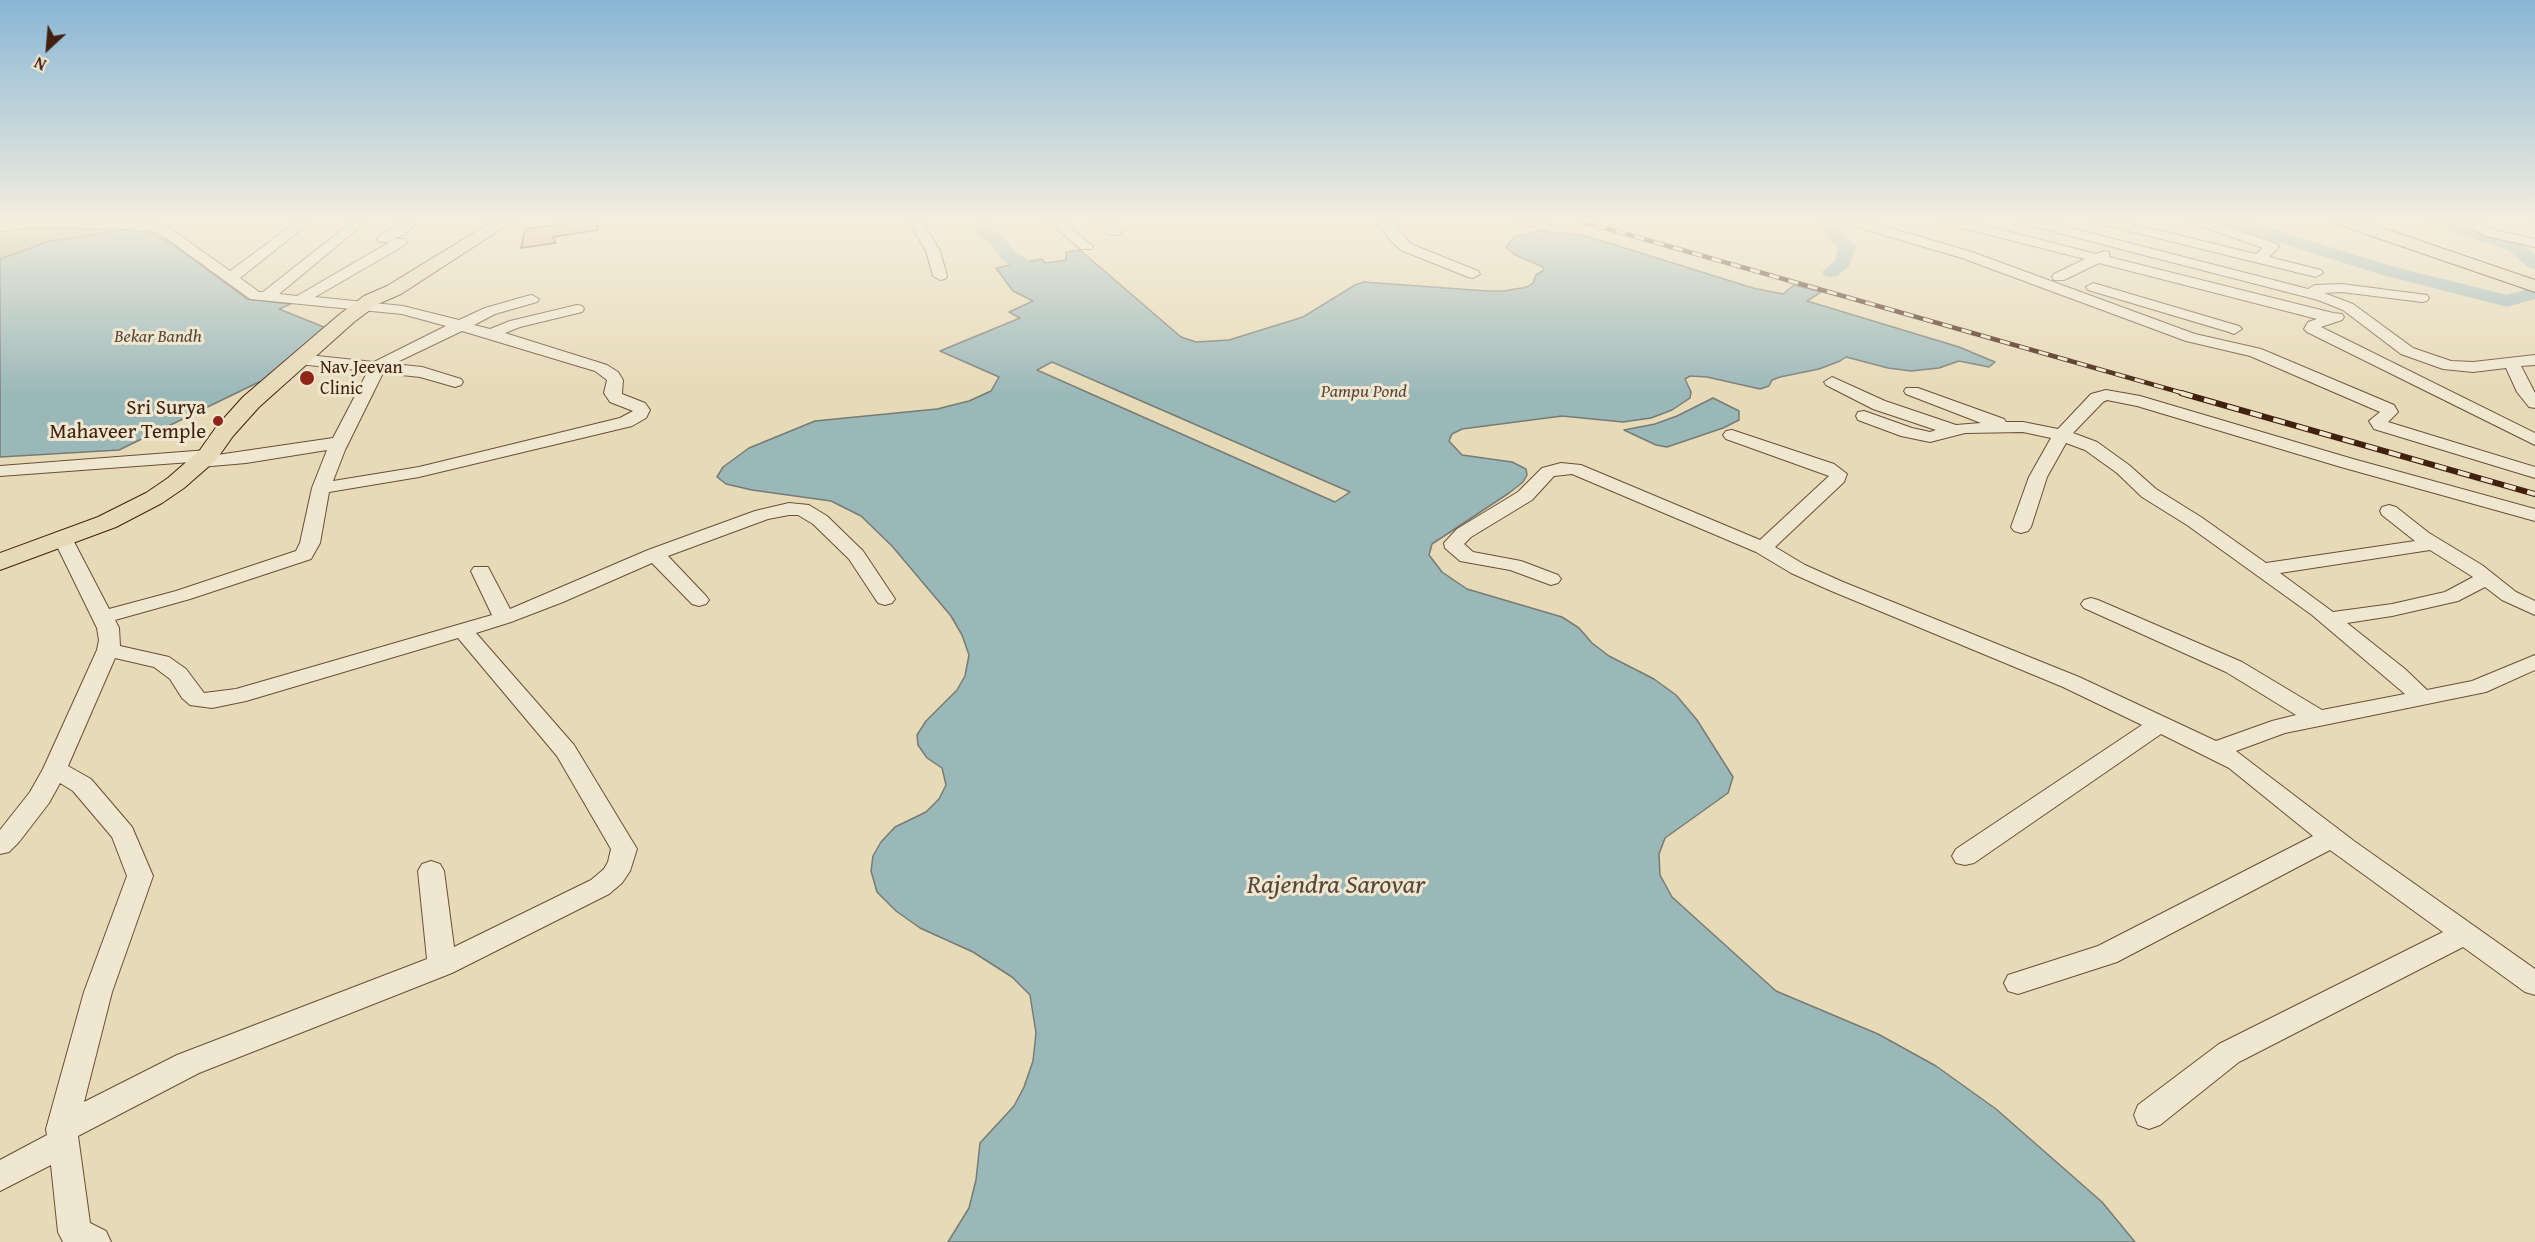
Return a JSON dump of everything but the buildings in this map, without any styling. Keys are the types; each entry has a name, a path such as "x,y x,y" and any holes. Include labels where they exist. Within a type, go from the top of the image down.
{"main road":[{"path":"0,562 64,540 147,502 177,483 204,459 251,402 394,278"},
{"path":"366,304 412,278"},
{"path":"2511,278 2529,284"}],"street":[{"path":"230,278 251,294 265,298 366,304 404,310 601,368 612,375 615,380 612,393 616,398 642,410 640,414 626,422 555,440 419,472 321,488"},
{"path":"265,298 290,278"},
{"path":"298,301 338,278"},
{"path":"2034,278 2191,338 2242,348 2269,357 2388,409 2390,412 2378,421 2380,425 2535,473"},
{"path":"2059,278 2235,329"},
{"path":"2130,278 2235,305"},
{"path":"2177,278 2333,318"},
{"path":"2253,278 2339,302 2393,342 2429,360 2459,367 2512,364 2535,360"},
{"path":"2306,292 2330,287 2422,298"},
{"path":"103,617 183,595 304,555 310,543 321,488 336,450 378,367 490,311 532,299"},
{"path":"491,334 515,324 577,309"},
{"path":"2354,311 2313,325 2312,330 2535,440"},
{"path":"298,359 422,372 455,382"},
{"path":"2512,364 2523,389 2535,403"},
{"path":"1832,382 1879,405 1953,430"},
{"path":"1912,391 2004,426 2062,435 2102,453 2149,493 2330,619 2422,698"},
{"path":"2022,527 2038,477 2062,435 2097,398 2106,395 2122,396 2347,464 2535,515"},
{"path":"1863,416 1907,432 1930,437 1938,437 1953,430 2004,426"},
{"path":"1732,435 1828,468 1838,474 1838,478 1763,548"},
{"path":"0,471 246,458 342,442"},
{"path":"1551,579 1514,565 1467,556 1455,548 1454,543 1464,533 1525,496 1548,472 1561,468 1589,473 1763,548 1810,574 2071,682 2215,750 2251,772 2332,838 2535,984"},
{"path":"108,650 161,662 178,674 190,693 198,700 212,701 238,696 504,618 556,598 655,554 778,510 802,509 820,520 856,555 885,599"},
{"path":"2388,511 2433,544 2486,577 2509,596 2535,609"},
{"path":"0,845 10,836 40,797 55,769 108,650 110,640 103,617 64,540"},
{"path":"2262,570 2433,544"},
{"path":"655,554 699,600"},
{"path":"481,571 504,618"},
{"path":"2330,619 2433,602 2464,592 2486,577"},
{"path":"2091,604 2234,667 2319,719"},
{"path":"0,1176 63,1136 188,1064 442,965 600,887 613,876 621,864 624,849 566,751 463,631"},
{"path":"2215,750 2280,726 2478,687 2535,662"},
{"path":"1965,856 2160,723"},
{"path":"55,769 82,785 123,833 140,876 98,992 63,1136 75,1232 94,1242"},
{"path":"2018,983 2107,954 2332,838"},
{"path":"431,871 442,965"},
{"path":"2149,1115 2229,1053 2466,933"}],"water":[{"name":"Bekar Bandh","path":"0,278 218,278 247,299 291,304 279,309 324,327 291,362 265,382 259,382 119,450 0,457"},
{"name":"Rajendra Sarovar","path":"1003,278 1112,278 1181,337 1196,342 1229,340 1303,317 1355,285 1364,282 1487,291 1527,287 1533,283 1535,278 1721,278 1783,294 1794,285 1821,292 1807,301 1959,347 1995,362 1989,367 1959,361 1939,368 1911,371 1888,368 1846,357 1819,369 1780,377 1772,380 1769,386 1760,389 1707,377 1690,376 1685,379 1691,392 1690,398 1672,410 1651,418 1623,422 1562,416 1462,429 1452,434 1449,441 1462,455 1512,462 1526,469 1527,475 1523,482 1509,493 1432,544 1429,555 1442,572 1467,589 1562,617 1579,628 1592,643 1609,656 1654,679 1676,695 1697,720 1733,777 1728,793 1665,838 1659,854 1660,875 1672,897 1776,991 1878,1034 1936,1066 1996,1109 2102,1202 2135,1242 948,1242 969,1208 976,1180 980,1143 1014,1106 1024,1087 1033,1061 1036,1033 1030,995 1012,977 973,952 920,928 896,911 877,892 871,871 873,856 881,842 895,827 926,812 939,799 946,785 942,768 927,758 918,745 917,735 926,721 957,690 965,676 969,655 962,635 951,616 892,546 861,516 831,501 726,484 717,477 723,467 749,448 815,421 937,409 969,401 991,391 999,377 940,351 1020,318 1009,312 1033,301 1013,291","holes":["1052,362 1350,492 1335,502 1037,370"]},
{"path":"1713,398 1739,411 1739,420 1723,428 1667,447 1656,445 1624,430 1655,424"}],"waterway":[{"path":"1043,278 1051,283"},
{"path":"2416,278 2507,301 2535,293"}],"railway":[{"path":"1780,278 2186,394"},
{"path":"2181,393 2535,494"}],"place":[{"name":"Nav Jeevan Clinic","path":"307,378"},
{"name":"Sri Surya Mahaveer Temple","path":"218,421"}],"water label":[{"name":"Pampu Pond","path":"1364,392"}]}
